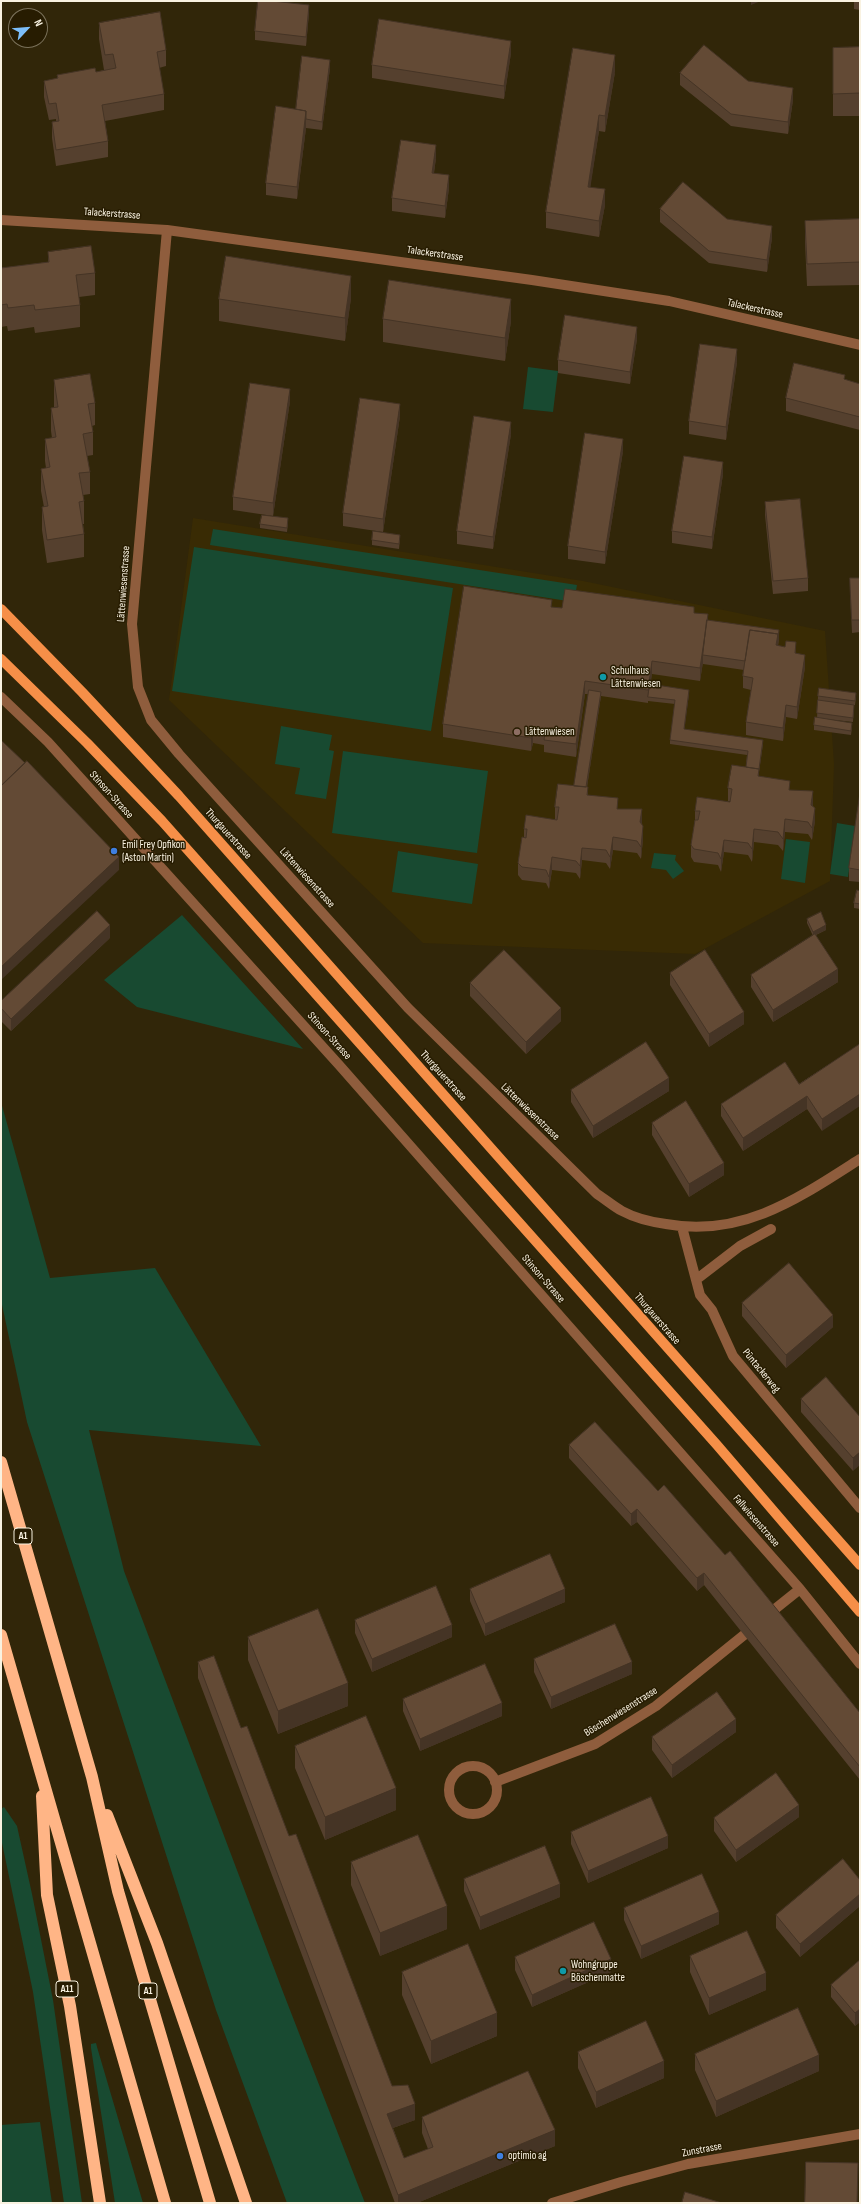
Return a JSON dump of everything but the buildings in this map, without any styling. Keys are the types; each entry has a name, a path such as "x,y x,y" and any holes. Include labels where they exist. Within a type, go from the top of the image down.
{"highway":[{"name":"A1","path":"1,1462 92,1777 118,1891 210,2203"},
{"path":"1,1635 165,2203"},
{"name":"A11","path":"42,1775 47,1895 70,2006 100,2203"},
{"path":"92,1777 157,1943 246,2203"}],"main road":[{"name":"Thurgauerstrasse","path":"1,608 179,796 860,1565"},
{"path":"1,659 87,743 162,821 717,1445 860,1612"}],"street":[{"name":"Talackerstrasse","path":"1,220 167,230 669,301 860,345"},
{"name":"Lättenwiesenstrasse","path":"167,230 132,624 138,686 151,720 179,754 408,1008 597,1194 623,1211 649,1221 682,1227 719,1227 780,1208 860,1159"},
{"name":"Stinson-Strasse","path":"1,697 48,742 319,1043 632,1397"},
{"name":"Püntackerweg","path":"682,1227 700,1295 712,1310 733,1356 860,1508"},
{"path":"696,1279 740,1246 771,1229"},
{"name":"Fallwiesenstrasse","path":"632,1397 800,1589 860,1664"},
{"path":"770,1613 800,1589"},
{"name":"Böschenwiesenstrasse","path":"495,1782 595,1744 656,1706 744,1635"},
{"path":"468,1767 483,1769 490,1773 495,1782 496,1795 494,1802 482,1812 467,1813 460,1810 450,1798 450,1782 454,1775 468,1767"},
{"name":"Zunstrasse","path":"552,2203 688,2164 860,2134"}],"shaded area":[{"name":"Lättenwiesen","path":"193,518 583,581 825,631 834,764 830,881 695,954 423,943 169,700"}],"green space":[{"path":"528,367 558,371 553,412 523,409"},
{"path":"213,529 577,585 574,602 210,545"},
{"path":"194,547 453,588 431,731 172,691"},
{"path":"281,726 332,735 329,750 334,751 326,799 295,794 300,768 275,764"},
{"path":"343,751 488,771 477,853 332,833"},
{"path":"837,823 855,826 848,877 830,874"},
{"path":"786,839 810,842 805,883 781,879"},
{"path":"398,851 478,864 472,904 392,892"},
{"path":"654,853 676,855 675,860 684,871 673,879 666,870 651,868"},
{"path":"182,915 303,1049 137,1007 104,980"},
{"path":"1,1102 50,1278 155,1268 261,1446 89,1430 124,1571 283,1992 365,2203 287,2203 216,2010 27,1422 1,1300"},
{"path":"4,1807 17,1826 53,2000 82,2203 64,2203 33,1992 1,1838 1,1809"},
{"path":"96,2043 143,2203 115,2203 91,2048 91,2044"},
{"path":"40,2122 52,2203 1,2203 1,2125"}],"place":[{"name":"Schulhaus Lättenwiesen","path":"603,677"},
{"name":"Lättenwiesen","path":"517,732"},
{"name":"Emil Frey Opfikon (Aston Martin)","path":"114,851"},
{"name":"Wohngruppe Böschenmatte","path":"563,1971"},
{"name":"optimio ag","path":"500,2156"}]}
